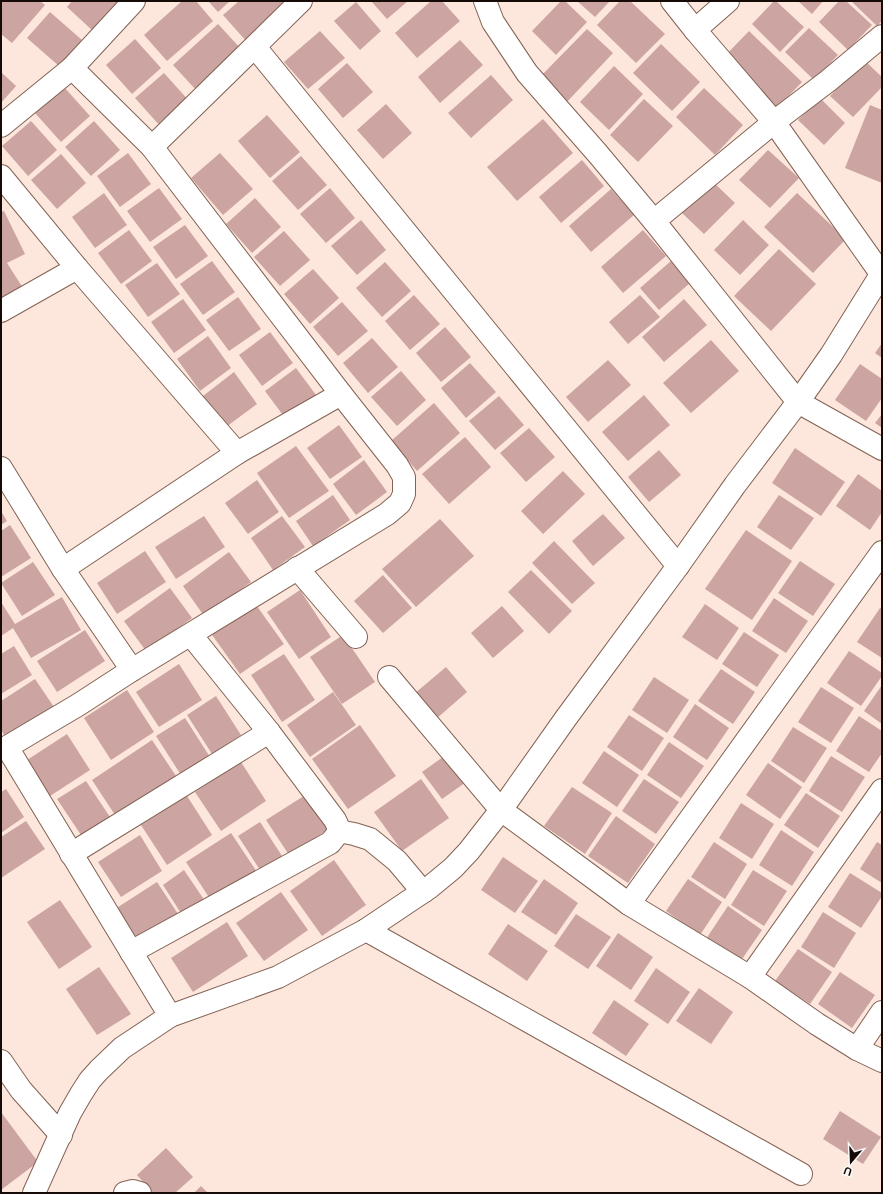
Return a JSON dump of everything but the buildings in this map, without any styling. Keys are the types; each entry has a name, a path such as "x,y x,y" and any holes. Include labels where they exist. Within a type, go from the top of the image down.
{"street":[{"path":"1,126 72,68 134,1"},
{"path":"152,147 301,1"},
{"path":"485,1 492,22 527,73 654,221 798,402 882,449"},
{"path":"34,1193 70,1113 77,1101 90,1080 122,1048 170,1016 278,977 366,930 423,892 453,868 464,857 501,810 735,485 798,402 831,355 882,274 774,122 672,1"},
{"path":"695,30 728,1"},
{"path":"654,221 774,122 828,81 882,36"},
{"path":"255,47 678,566"},
{"path":"72,68 152,147 341,394 398,465 404,477 404,494 400,503 386,514 132,670 78,706 3,745 170,1016"},
{"path":"1,176 77,268 237,453"},
{"path":"1,311 77,268"},
{"path":"64,569 237,453 341,394"},
{"path":"1,468 64,569 132,670"},
{"path":"628,904 882,552"},
{"path":"297,568 356,637"},
{"path":"131,952 330,843 336,837 338,831 335,820 269,732 191,635"},
{"path":"389,677 501,810 628,904 750,977 817,1024 882,1061"},
{"path":"71,854 269,732"},
{"path":"750,977 882,790"},
{"path":"338,831 370,838 397,861 423,892"},
{"path":"366,930 801,1174"},
{"path":"857,1048 882,1012"},
{"path":"1,1061 21,1090 61,1135"},
{"path":"124,1193 133,1191 140,1193"}]}
